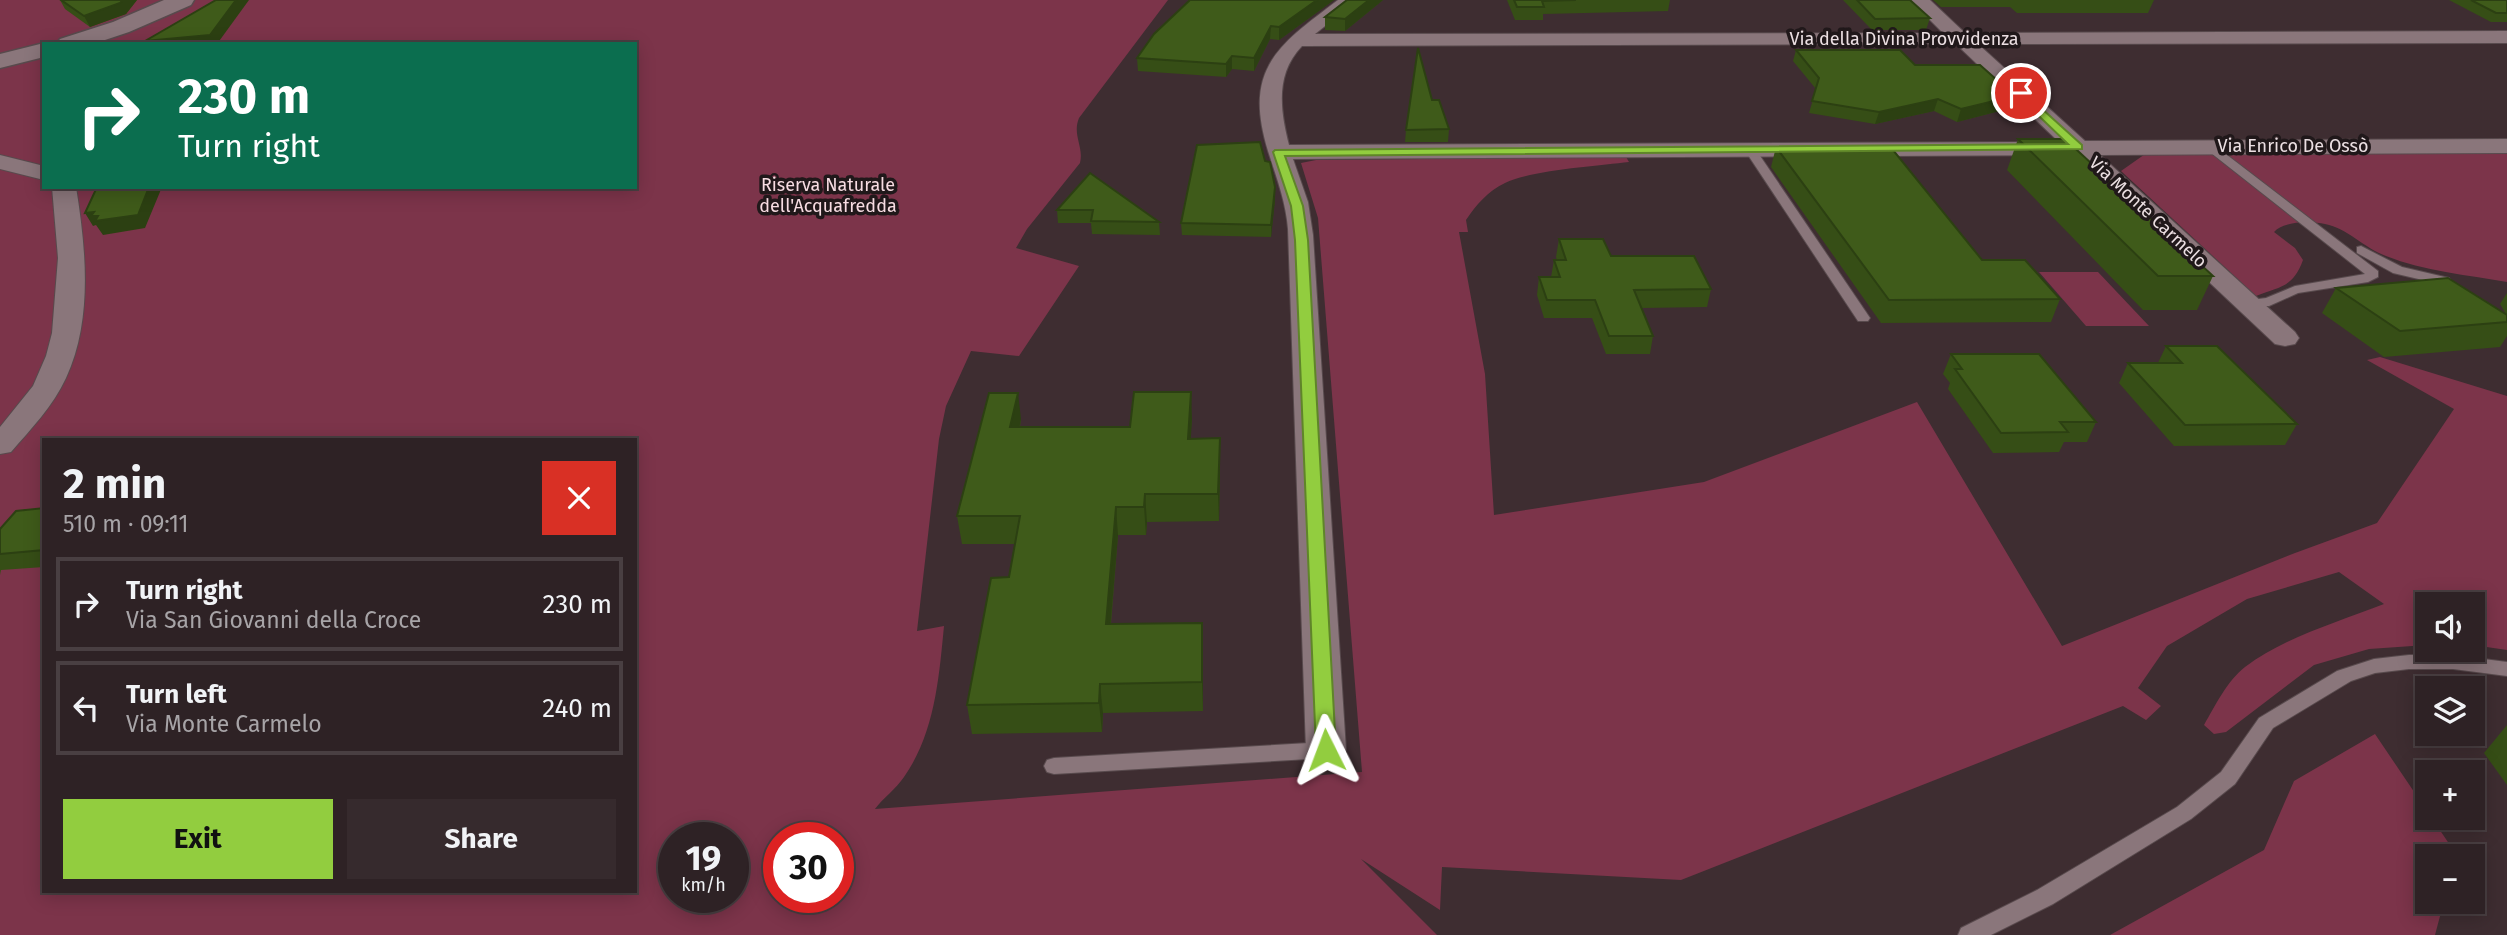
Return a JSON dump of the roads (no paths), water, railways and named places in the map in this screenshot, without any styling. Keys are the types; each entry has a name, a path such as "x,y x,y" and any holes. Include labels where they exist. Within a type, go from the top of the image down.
{"street":[{"path":"74,42 121,27 183,0"},
{"path":"1326,750 1301,240 1297,206 1274,131 1272,85 1284,56 1349,0"},
{"name":"Via Monte Carmelo","path":"1919,0 2285,338"},
{"name":"Via della Divina Provvidenza","path":"1300,40 2507,37"},
{"path":"0,61 42,50"},
{"name":"Via Enrico De Ossò","path":"1279,152 2507,146"},
{"path":"0,162 42,172"},
{"path":"0,445 48,384 63,347 71,266 64,189"}],"lane":[{"path":"2210,147 2373,274 2368,278 2295,290 2269,302 2248,304"},
{"path":"1750,149 1863,318"},
{"path":"2235,166 2249,168 2264,175 2374,259 2398,270 2444,281"},
{"path":"1969,935 2045,897 2184,813 2228,778 2266,723 2344,676 2374,666 2409,662 2453,662 2507,669"},
{"path":"1055,766 1326,750"}],"park label":[{"name":"Riserva Naturale dell'Acquafredda","path":"828,195"}]}
